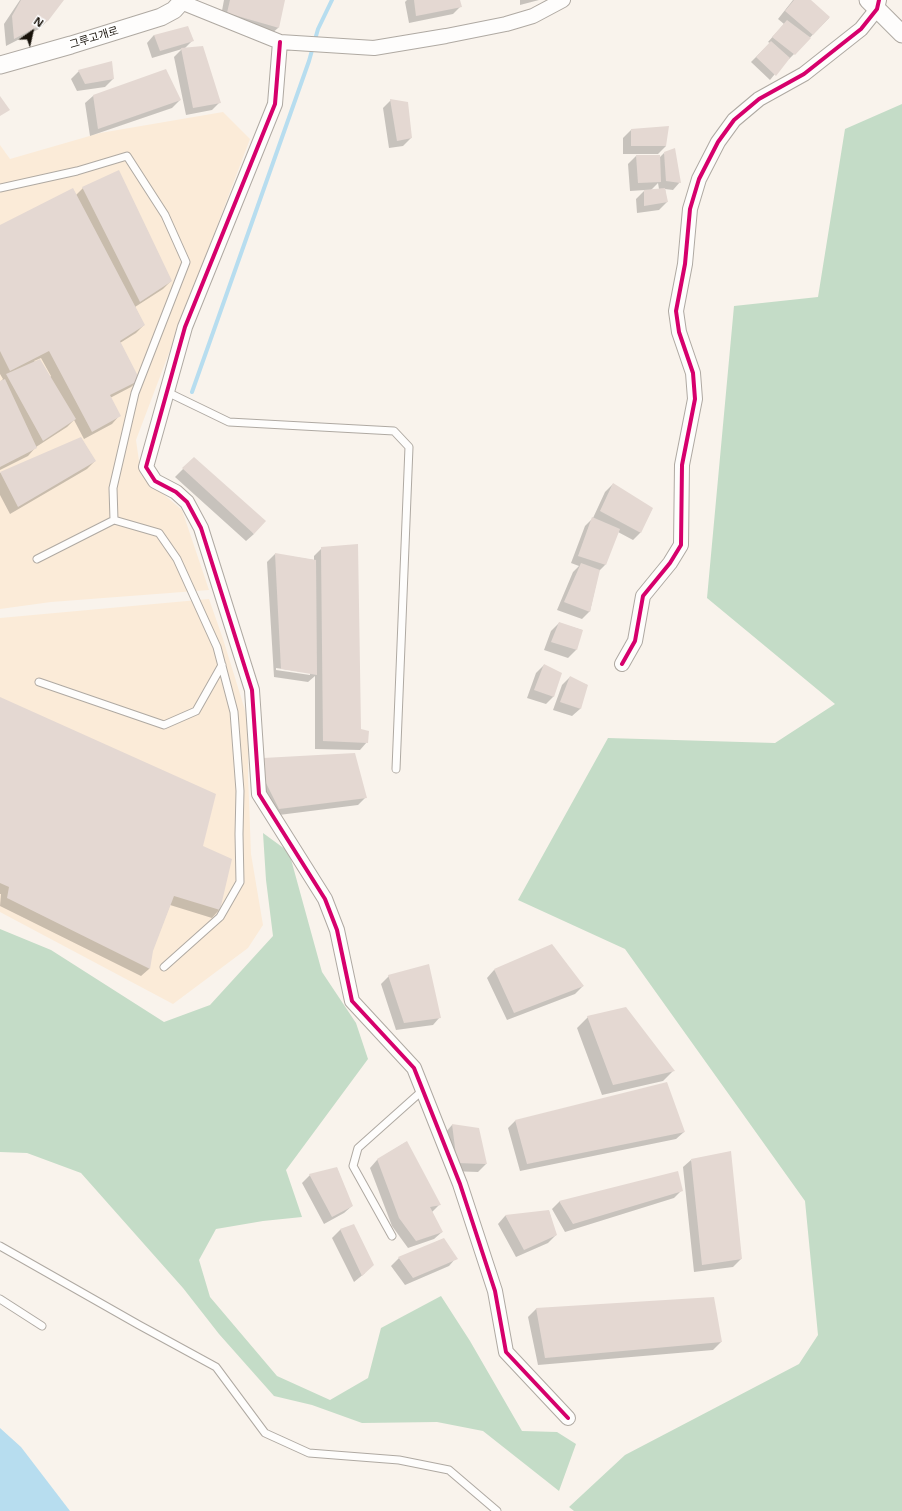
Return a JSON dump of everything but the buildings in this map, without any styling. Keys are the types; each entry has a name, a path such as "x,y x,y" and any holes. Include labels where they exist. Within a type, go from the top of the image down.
{"street":[{"path":"182,1 280,42 374,48 506,24 533,16 563,0"},
{"name":"그루고개로","path":"0,65 161,17 174,10 182,1"},
{"path":"622,664 635,640 643,596 670,563 681,545 682,466 695,399 693,373 679,332 676,311 685,264 690,209 699,179 718,142 734,120 759,99 804,74 861,29 875,3 902,34"},
{"path":"280,42 275,104 185,327 146,467 155,481 176,492 187,502 201,528 252,690 259,794 325,899 337,930 352,1001 414,1068 460,1184 495,1291 506,1352 568,1418"}],"lane":[{"path":"0,188 77,171 127,156 165,215 186,262 135,393 114,488 114,520"},
{"path":"167,392 229,422 394,431 409,447 396,769"},
{"path":"37,559 114,520 159,534 177,559 217,647 234,712 240,791 240,882 220,917 164,967"},
{"path":"39,682 164,725 196,711 222,666"},
{"path":"392,1236 353,1166 358,1148 423,1090"},
{"path":"0,1246 138,1325 216,1367 266,1433 309,1453 399,1460 449,1470 497,1511"},
{"path":"0,1299 42,1326"}],"shaded area":[{"path":"223,112 250,139 136,440 141,475 182,510 209,590 51,602 0,609 0,145 10,159 100,133"},
{"path":"209,599 249,723 248,774 251,854 263,925 248,948 173,1004 0,912 0,618"}],"green space":[{"path":"902,104 902,1511 574,1511 569,1507 625,1455 799,1364 818,1335 805,1201 625,949 518,900 608,738 775,743 835,704 707,598 734,306 818,297 845,129"},
{"path":"263,833 289,852 322,972 356,1023 368,1059 286,1170 302,1217 263,1221 216,1229 199,1260 210,1297 277,1376 330,1400 368,1378 381,1328 441,1296 470,1341 522,1431 557,1432 576,1444 559,1491 483,1431 437,1422 362,1423 312,1405 274,1396 219,1334 183,1288 81,1173 27,1153 0,1152 0,929 51,950 164,1022 210,1005 273,936 266,880"}],"water":[{"path":"0,1428 21,1447 70,1511 0,1511"}],"waterway":[{"path":"192,392 309,61 318,29 332,0"}],"cycle path":[{"path":"622,664 635,641 643,596 670,563 681,545 682,465 695,399 693,373 679,332 676,311 685,264 690,209 699,179 718,142 734,120 759,99 804,74 861,29 877,9 879,0"},
{"path":"280,42 275,104 185,327 146,467 155,481 176,492 187,502 201,528 252,690 259,794 325,899 337,930 352,1001 414,1068 460,1184 495,1291 506,1352 568,1418"}]}
